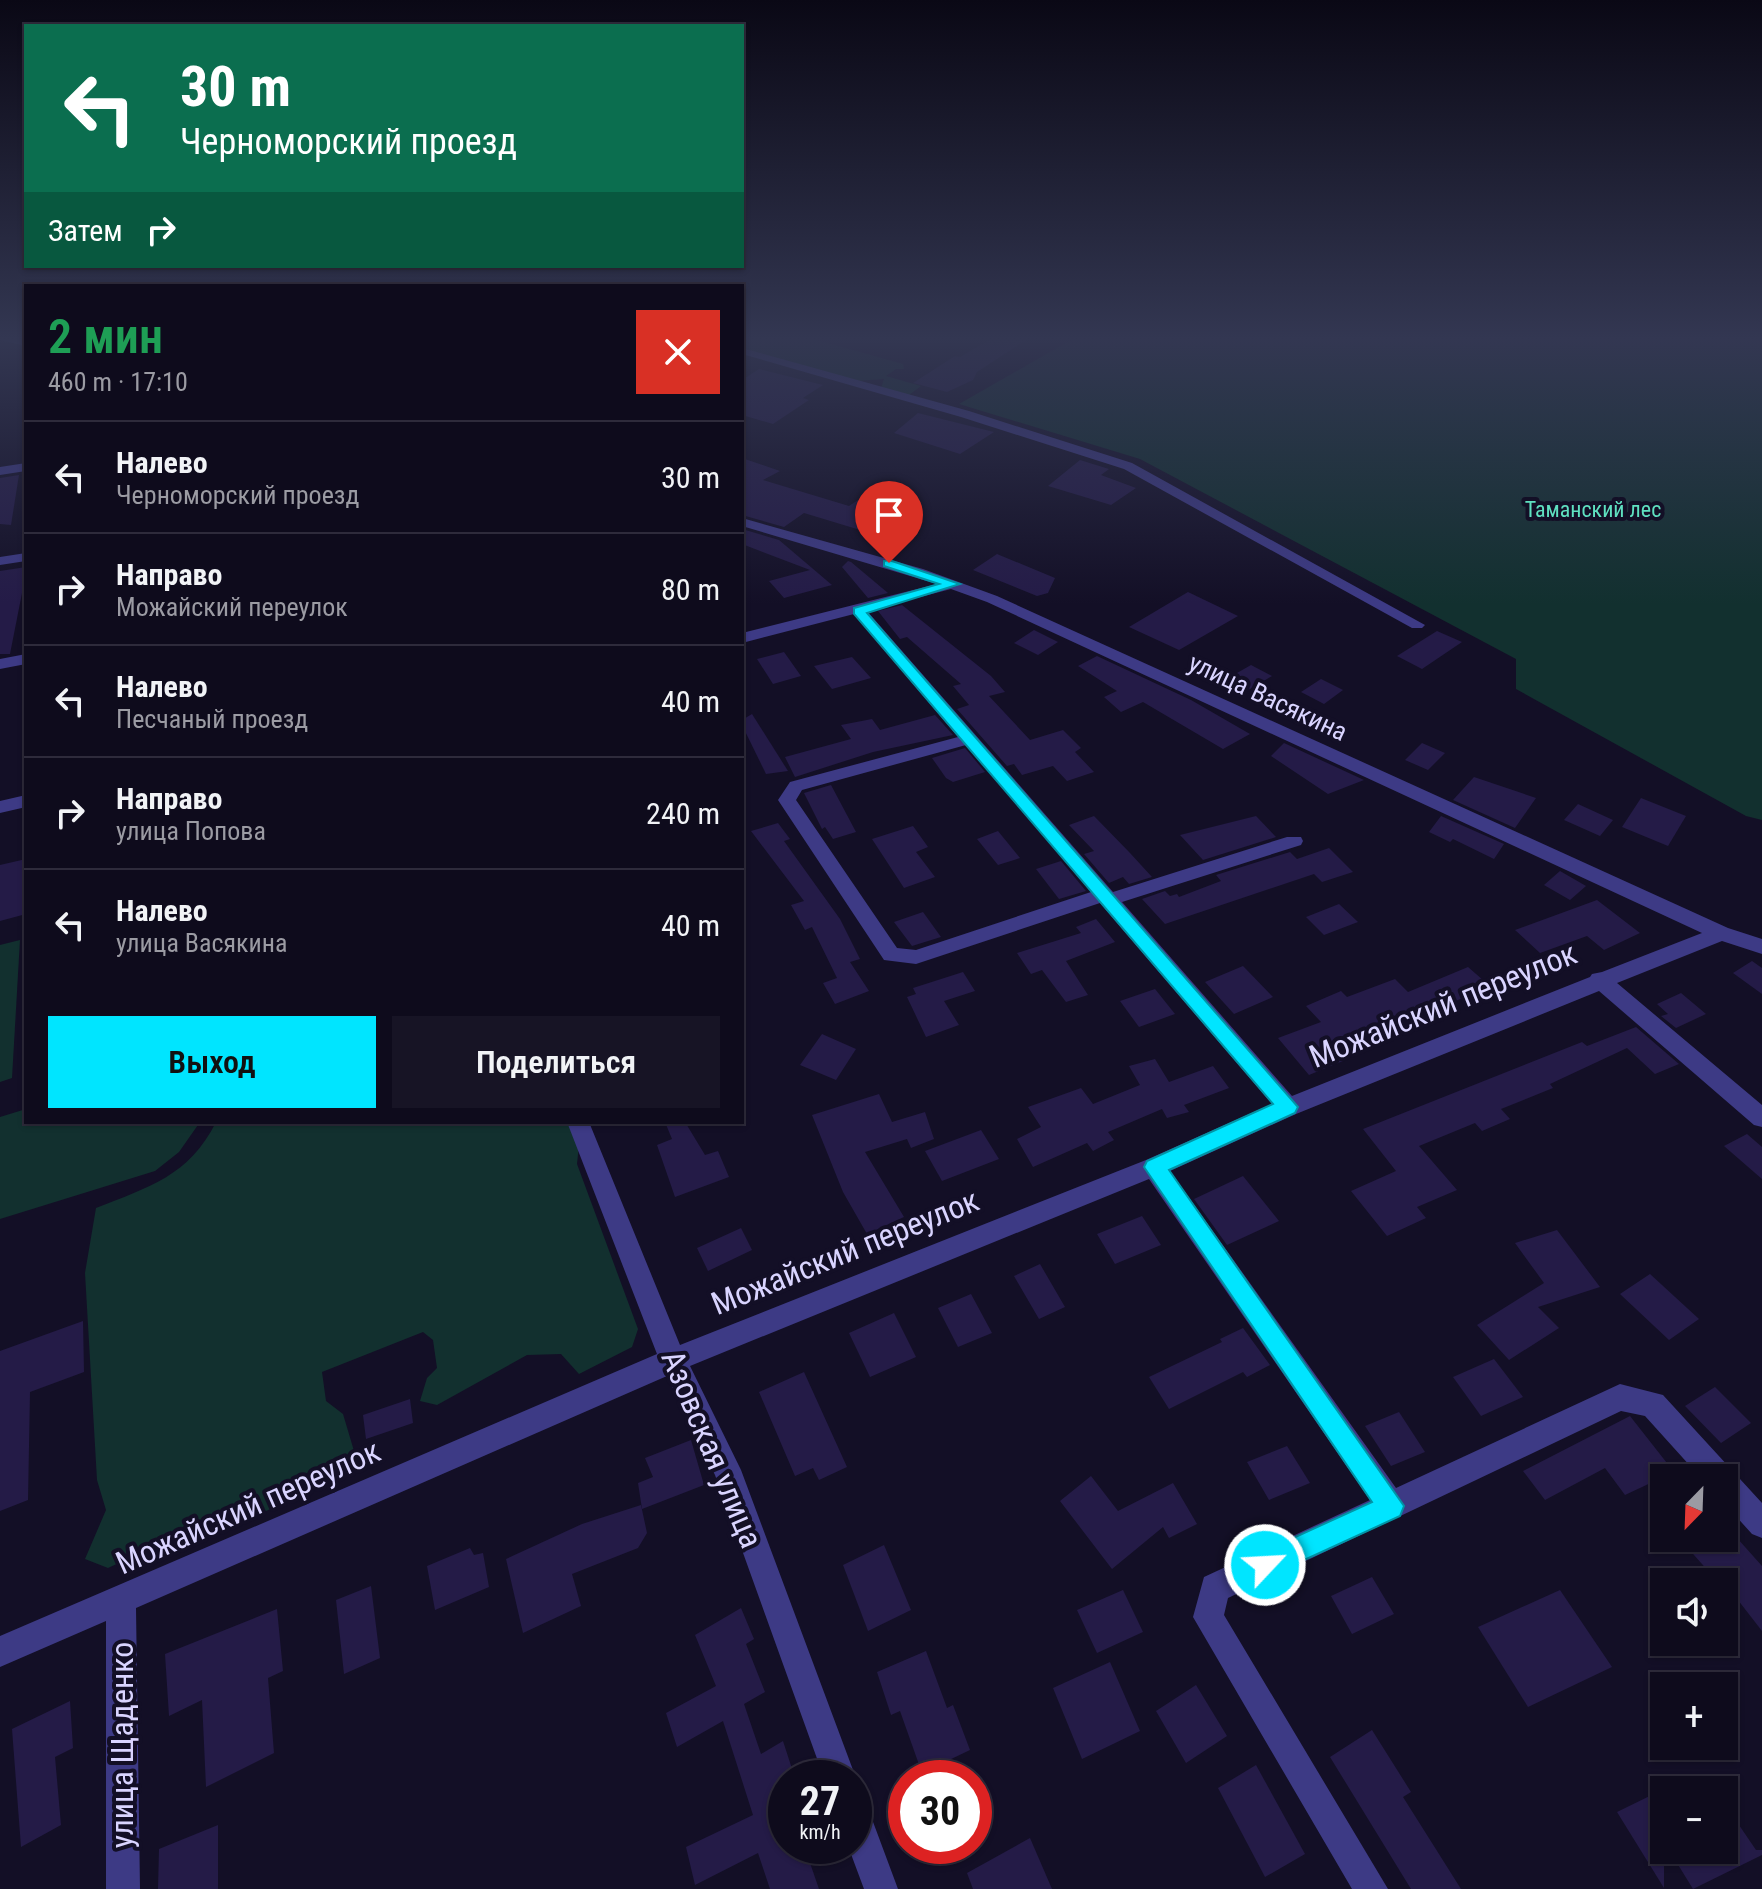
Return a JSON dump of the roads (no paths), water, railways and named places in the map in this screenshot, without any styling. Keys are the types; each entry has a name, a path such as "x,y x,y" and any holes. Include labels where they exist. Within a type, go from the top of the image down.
{"street":[{"path":"1009,428 1128,466 1417,625"},
{"path":"0,471 24,467"},
{"name":"улица Васякина","path":"744,523 953,584 1721,933 1762,947"},
{"path":"0,561 24,557"},
{"path":"744,638 859,611 953,584"},
{"path":"859,611 1288,1107"},
{"path":"0,664 24,659"},
{"path":"970,739 796,786 787,800 891,955 916,957 1294,841"},
{"path":"0,807 24,801"},
{"name":"Можайский переулок","path":"0,1652 673,1360 1154,1167 1288,1107 1599,979 1721,933"},
{"path":"1599,979 1762,1118"},
{"name":"Азовская улица","path":"579,1124 673,1360 727,1470 833,1760"},
{"path":"1154,1167 1391,1506"},
{"path":"1371,1889 1208,1617 1215,1588 1620,1397 1653,1404 1707,1464"},
{"path":"1738,1498 1762,1524"},
{"name":"улица Щаденко","path":"121,1601 123,1889"},
{"path":"872,1864 881,1889"}],"park label":[{"name":"Таманский лес","path":"1593,509"}]}
